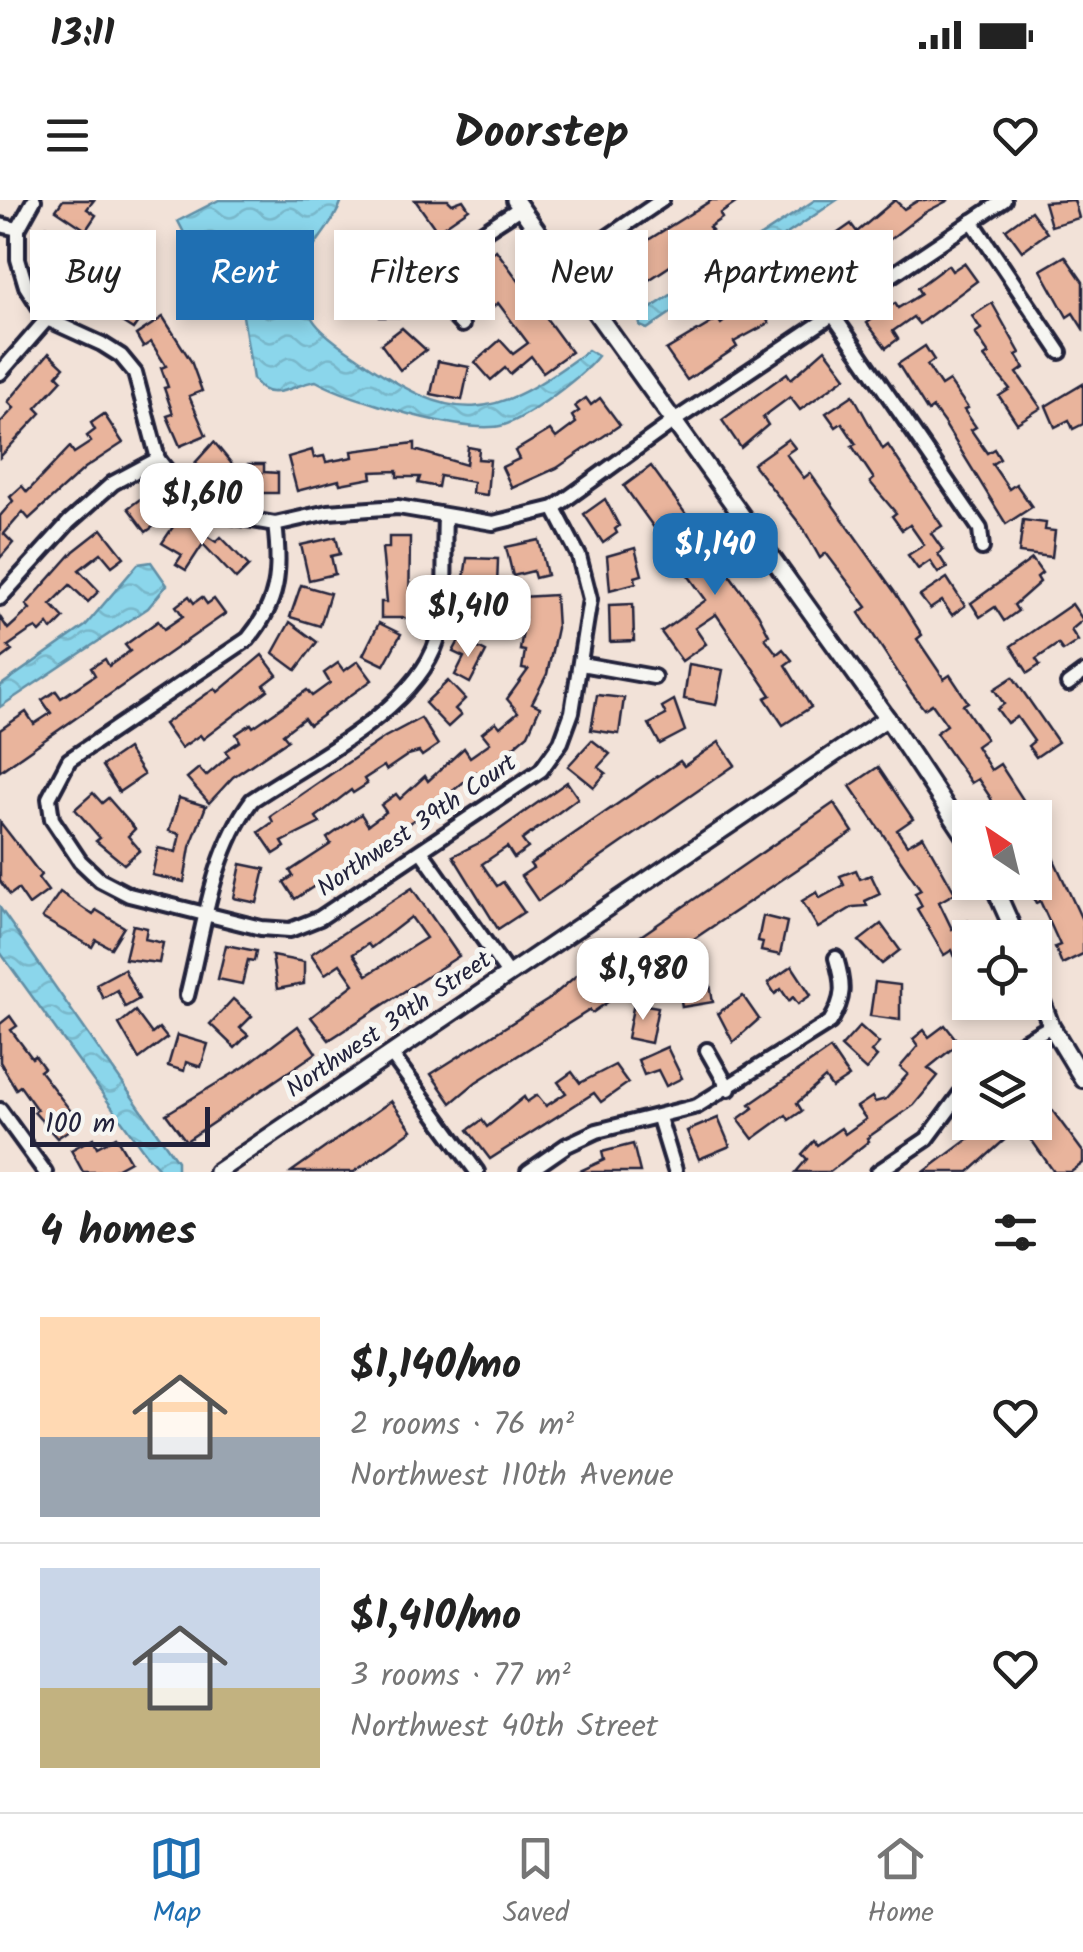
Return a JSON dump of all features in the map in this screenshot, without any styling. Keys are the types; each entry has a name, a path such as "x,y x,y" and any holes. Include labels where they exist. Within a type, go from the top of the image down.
{"street":[{"path":"30,293 18,259 18,229 34,200"},
{"path":"618,230 662,200"},
{"path":"893,274 1004,200"},
{"path":"462,325 444,306 442,274 454,256 518,204 537,230"},
{"path":"972,221 1060,352"},
{"path":"0,225 18,229"},
{"path":"0,373 45,320"},
{"path":"48,320 102,344 122,356 135,372 158,459 175,481 224,516 275,524 328,512 398,507 445,518 493,522 554,508 674,421 825,320"},
{"path":"602,320 887,718 952,816"},
{"path":"838,320 980,529 982,548"},
{"path":"0,598 68,522 113,483 158,459"},
{"name":"Northwest 39th Court","path":"275,524 280,564 268,616 248,638 69,760 49,798 52,819 64,842 100,880 130,895 207,915 290,930 320,918 540,770 561,742 581,664 590,599 579,556 554,508"},
{"path":"187,996 224,848 252,800 399,701 420,677 438,640 445,518"},
{"path":"581,664 654,677"},
{"path":"1068,684 1083,673"},
{"name":"Northwest 39th Street","path":"218,1172 887,718"},
{"path":"421,851 508,974"},
{"path":"528,1172 567,1145 597,1131 659,1118 729,1089 830,1022 842,1002 844,983 836,958"},
{"path":"1049,1020 1083,1079"},
{"path":"1026,1040 1051,1026"},
{"path":"707,1050 729,1089"},
{"path":"391,1054 477,1172"},
{"path":"878,1172 927,1139 952,1105"},
{"path":"0,1110 45,1172"},
{"path":"659,1118 674,1170"}],"water":[{"path":"219,200 342,200 314,247 314,230 183,230 178,221"},
{"path":"815,200 837,200 793,230 769,230"},
{"path":"668,297 668,315 647,329 640,326 639,320 648,320 648,310"},
{"path":"244,320 313,320 332,339 391,380 448,405 474,407 499,402 555,374 588,350 598,356 526,414 504,425 487,427 409,414 316,381 274,392 260,387 253,379"},
{"path":"151,562 167,585 148,608 0,707 0,686 85,626 138,564"},
{"path":"0,908 177,1161 177,1172 162,1172 145,1153 0,952"}],"building":[{"path":"63,200 94,200 87,209 96,215 86,230 56,210"},
{"path":"415,200 448,200 452,204 463,200 469,209 436,230"},
{"path":"712,200 740,200 720,214 722,218 709,227 712,230 668,230 668,267 648,280 648,240"},
{"path":"895,200 904,209 919,200 949,200 893,237 893,230 859,230"},
{"path":"1074,200 1079,218 1051,226 1044,202"},
{"path":"1031,211 1047,233 1022,251 1006,229"},
{"path":"495,251 515,276 515,320 547,320 571,352 543,372 531,356 510,374 505,368 491,380 475,362 500,340 513,354 528,343 498,303 495,305"},
{"path":"1065,256 1083,282 1083,329 1073,313 1067,317 1041,270"},
{"path":"964,263 977,281 919,324 913,317 893,331 898,339 886,348 867,323 893,320 893,304 898,308 921,294 917,288 948,265 952,271"},
{"path":"992,303 1020,353 1016,355 1024,368 1017,373 1041,408 1017,423 999,396 1010,389 984,357 989,354 975,333 981,329 972,316"},
{"path":"163,317 191,361 202,391 189,396 206,435 180,446 167,416 173,414 161,368 166,366 151,342 143,347 136,335"},
{"path":"119,320 139,320 133,329"},
{"path":"716,320 721,324 726,320 769,323 734,342 737,347 687,380 666,350"},
{"path":"402,328 426,350 400,370 381,344"},
{"path":"925,346 934,360 927,365 941,386 949,381 968,408 964,410 976,427 971,430 987,453 994,449 1000,459 992,464 1009,489 1016,484 1032,507 1006,524 944,423 933,408 928,412 898,364"},
{"path":"825,349 846,377 800,410 790,397 763,417 768,425 741,448 722,420 787,373 791,379"},
{"path":"49,353 64,367 57,375 62,380 36,408 41,413 0,457 0,423 14,408 8,402"},
{"path":"438,361 469,367 462,400 431,394"},
{"path":"1083,384 1083,424 1073,429 1069,420 1055,427 1046,406"},
{"path":"853,395 883,449 888,445 942,526 931,533 943,550 938,554 947,568 938,573 930,561 918,569 908,555 924,545 910,525 902,530 892,516 896,513 870,482 874,479 852,446 856,444 842,423 836,427 826,413"},
{"path":"586,398 591,405 600,398 620,425 557,468 512,488 502,467 519,459 515,451 550,430 556,438 576,423 572,416 579,411 575,406"},
{"path":"104,414 123,443 85,468 29,519 23,512 4,534 13,543 0,558 0,516 13,501 10,497 22,486 27,492 70,447 74,453 91,442 87,436 95,430 91,423"},
{"path":"788,439 795,448 786,454 804,478 810,473 896,594 922,635 917,639 944,679 950,675 968,702 963,705 986,739 976,746 991,770 1000,764 1023,800 992,800 978,779 971,783 936,733 947,725 932,704 924,709 859,613 867,607 826,553 820,558 803,528 753,464"},
{"path":"214,442 236,469 222,486 195,463"},
{"path":"415,443 415,450 466,465 468,447 479,449 478,459 490,460 487,495 472,493 473,482 440,476 438,487 418,483 420,477 397,477 397,471 371,472 372,478 340,484 339,480 297,491 288,457 312,450 314,458 324,456 326,462 353,457 352,451"},
{"path":"248,464 264,464 264,472 278,473 278,493 247,493"},
{"path":"651,466 758,614 769,635 765,638 777,654 783,649 792,660 785,665 811,707 783,725 765,698 771,695 716,614 695,628 706,644 682,661 661,632 706,600 624,486"},
{"path":"143,497 161,521 146,532 128,508"},
{"path":"605,499 619,526 615,529 617,533 603,543 584,514"},
{"path":"179,518 216,542 221,537 249,566 236,579 203,544 186,570 176,564 182,555 162,543"},
{"path":"1023,520 1046,523 1045,530 1055,531 1052,557 1019,553"},
{"path":"102,529 124,557 112,566 101,553 79,570 99,591 88,602 70,585 51,604 64,618 52,630 48,624 40,632 36,628 28,632 8,646 12,651 0,660 0,617 8,629 30,609 26,605 74,551"},
{"path":"336,537 340,554 331,556 335,574 309,580 301,545"},
{"path":"389,537 410,537 409,618 381,618 381,602 387,602 382,548 389,548"},
{"path":"539,540 547,575 535,578 533,571 513,576 506,547"},
{"path":"635,548 642,575 635,577 636,583 610,590 607,556"},
{"path":"467,558 498,559 497,587 466,595 462,591"},
{"path":"1032,559 1042,573 1037,577 1040,582 1014,605 1018,611 1004,621 995,607 980,617 971,603"},
{"path":"947,578 965,606 952,615 942,601 930,609 920,596"},
{"path":"301,585 330,593 320,626 290,617"},
{"path":"555,595 557,628 547,674 532,703 540,707 528,734 479,776 476,772 433,807 295,899 284,882 293,876 290,871 331,844 327,838 361,814 368,825 386,812 381,805 396,794 400,799 425,776 428,781 464,748 470,757 490,743 482,733 496,722 500,727 518,712 507,699 528,670 522,669 525,651 520,650 525,617 521,597"},
{"path":"189,596 194,603 202,597 207,604 214,599 225,614 0,771 0,730 26,712 34,724 51,713 42,700 56,691 61,698 95,675 91,668 105,659 109,666 130,651 125,645 158,621 164,629 183,616 176,606"},
{"path":"497,599 498,616 483,616 483,626 462,627 466,600"},
{"path":"633,604 634,641 610,642 609,605"},
{"path":"1072,604 1083,620 1071,630 1078,641 1063,651 1058,644 1036,659 1040,665 1028,673 1011,646"},
{"path":"290,622 317,642 296,670 273,653"},
{"path":"379,623 401,634 384,665 363,655"},
{"path":"460,639 486,652 470,683 455,675 464,657 453,652"},
{"path":"262,655 277,675 264,685 268,690 203,739 200,735 181,748 164,724 215,688 218,692"},
{"path":"358,661 372,680 309,725 304,718 283,734 288,740 233,777 209,803 187,778 199,768 206,776 229,756 225,751 240,741 236,734 251,724 253,727 307,690 312,696 330,683 324,673 338,663 344,671"},
{"path":"689,664 723,670 716,705 684,699"},
{"path":"1013,677 1058,742 1036,757 1028,746 1034,741 1017,717 1007,723 997,709 1004,704 994,689"},
{"path":"448,681 465,699 455,709 461,715 448,727 425,703"},
{"path":"597,695 624,698 619,734 591,730"},
{"path":"674,700 685,731 660,744 649,724 666,715 662,707"},
{"path":"421,718 438,745 422,756 419,752 408,755 386,770 384,766 364,779 367,784 353,793 351,790 316,817 320,823 282,842 285,847 274,854 259,832 273,822 270,816 385,737"},
{"path":"592,740 610,754 598,767 606,773 594,787 568,766"},
{"path":"719,742 735,765 538,901 521,876 533,868 530,864 680,761 684,766"},
{"path":"127,749 144,775 119,792 102,766"},
{"path":"878,767 913,819 897,830 907,845 923,836 952,888 952,895 939,902 952,929 952,950 944,955 917,909 922,906 915,893 921,890 850,786"},
{"path":"567,782 578,798 522,840 528,848 514,858 507,847 482,864 497,886 503,882 524,912 498,929 453,856 485,840"},
{"path":"93,793 102,803 108,798 135,829 128,836 140,850 124,864 96,841 100,838 75,809"},
{"path":"179,798 206,806 190,847 184,882 152,875 158,848 176,852 180,834 169,831"},
{"path":"834,803 853,832 606,998 612,999 592,1013 590,1010 476,1082 451,1103 431,1074 548,1000 578,974 616,953"},
{"path":"0,822 41,875 38,878 48,891 29,905 18,889 10,895 0,881"},
{"path":"1052,855 1083,922 1083,954 1062,964 1055,947 1060,945 1052,920 1040,901 1035,900 1052,900"},
{"path":"241,864 265,869 257,903 234,898"},
{"path":"856,870 860,879 871,875 880,894 865,901 867,906 853,907 818,928 802,901 817,892 820,898 844,885 840,876"},
{"path":"412,888 459,956 329,1040 311,1017 354,984 340,964 325,974 311,954","holes":["411,917 426,938 367,975 353,954 368,944 371,948"]},
{"path":"60,892 93,915 96,910 124,927 111,948 96,940 92,947 42,918"},
{"path":"763,916 787,922 780,955 761,951 763,942 758,941"},
{"path":"881,924 900,950 882,964 859,941"},
{"path":"133,925 147,928 145,939 163,943 159,963 125,959"},
{"path":"226,945 256,951 254,961 248,960 242,984 218,979"},
{"path":"272,956 304,962 304,984 277,989"},
{"path":"792,966 811,995 798,1004 793,997 789,1001 781,989 775,994 768,983"},
{"path":"124,969 139,999 125,1007 117,990 103,998 96,984"},
{"path":"693,973 695,981 709,978 713,1002 682,1007 677,976"},
{"path":"875,982 900,985 900,1020 870,1016"},
{"path":"743,996 759,1019 733,1042 718,1013"},
{"path":"233,999 252,1016 240,1028 248,1035 235,1048 210,1024"},
{"path":"634,1003 658,1007 651,1043 627,1038"},
{"path":"135,1011 152,1034 159,1028 167,1038 139,1059 119,1024"},
{"path":"10,1016 17,1026 11,1030 44,1068 40,1071 70,1110 66,1112 75,1126 57,1138 34,1112 37,1110 20,1086 16,1089 0,1062 0,1024"},
{"path":"945,1025 957,1040 952,1040 952,1049 928,1068 938,1076 914,1105 867,1138 869,1141 830,1172 796,1172 807,1159 802,1154 814,1141 817,1145 841,1128 845,1134 866,1119 857,1107 872,1097 875,1102 886,1099 908,1074 900,1067 918,1046 913,1039 924,1030 929,1037"},
{"path":"298,1026 316,1053 186,1141 166,1114 244,1067"},
{"path":"860,1026 879,1043 871,1052 877,1057 866,1070 841,1047"},
{"path":"177,1035 208,1044 201,1067 186,1062 184,1071 168,1066"},
{"path":"667,1047 682,1078 666,1086 658,1070 644,1075 638,1060"},
{"path":"830,1049 849,1077 832,1088 825,1078 797,1103 802,1111 789,1120 786,1115 753,1139 738,1119 753,1108 750,1104"},
{"path":"615,1065 628,1083 601,1102 594,1093 490,1159 468,1130 482,1120 487,1127 524,1097 527,1102 537,1095 546,1106 566,1093 558,1082 572,1072 580,1083"},
{"path":"391,1101 412,1130 354,1172 291,1172"},
{"path":"1052,1110 1083,1152 1083,1163 1071,1172 1054,1172 1032,1140 1052,1140"},
{"path":"718,1118 730,1146 699,1159 687,1131"},
{"path":"116,1137 130,1161 110,1172 83,1172 71,1150 93,1138 97,1147"},
{"path":"967,1140 1004,1140 969,1172 924,1172"},
{"path":"633,1144 640,1172 578,1172 604,1160 602,1152"}]}
